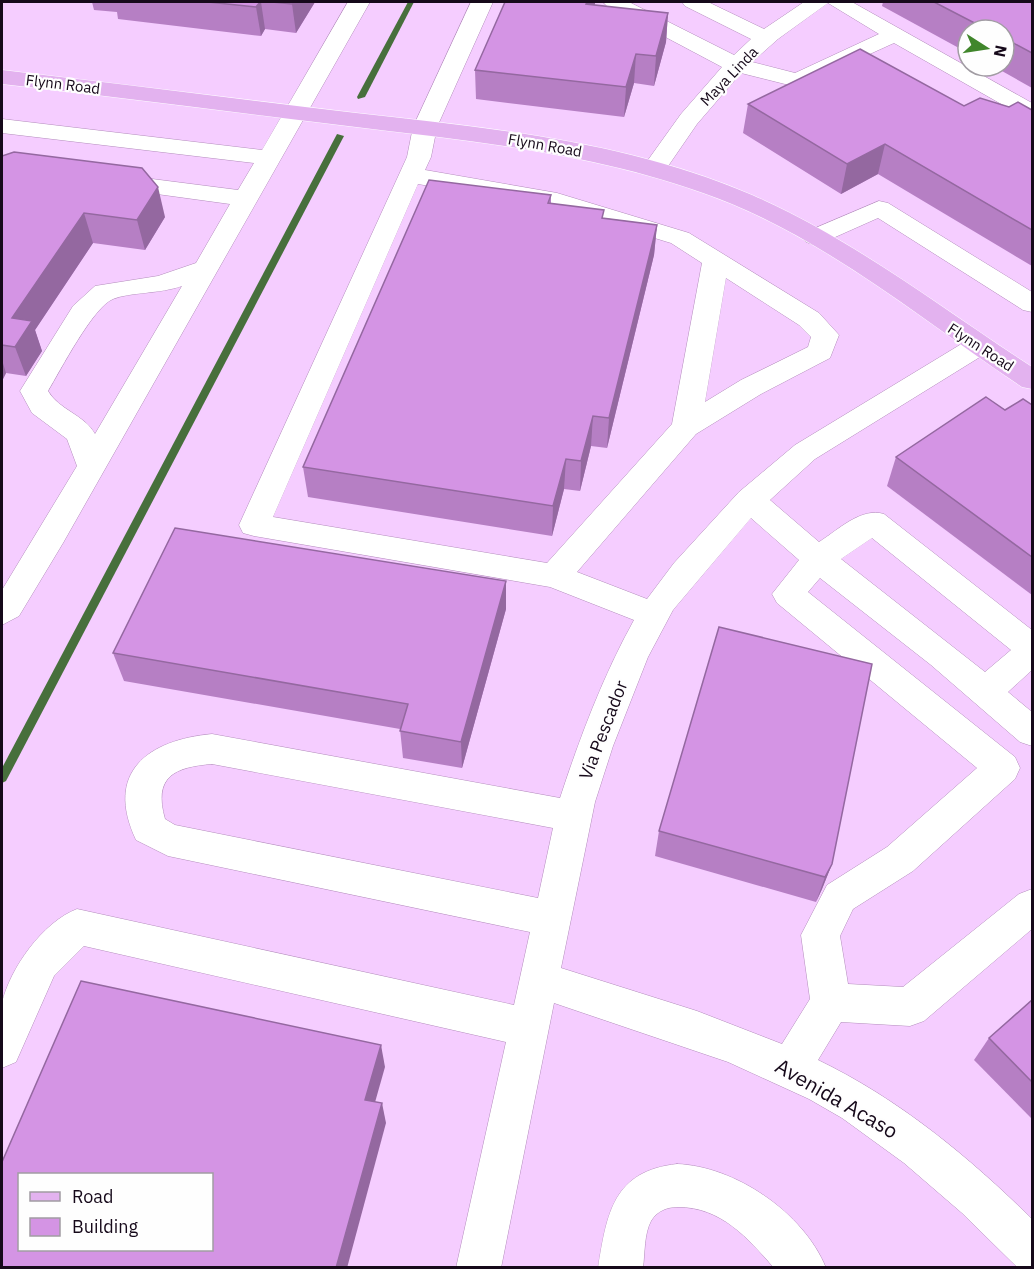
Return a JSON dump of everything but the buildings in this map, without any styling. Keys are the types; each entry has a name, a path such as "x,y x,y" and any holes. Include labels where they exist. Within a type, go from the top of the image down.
{"main road":[{"name":"Flynn Road","path":"2,77 425,127 517,140 655,166 746,201 814,237 1032,380"}],"street":[{"path":"2,612 52,535 203,269 359,2"},
{"path":"482,2 425,127 418,156 410,175 254,525 554,576 655,615"},
{"path":"614,2 736,65 796,80 867,58 896,34"},
{"path":"692,2 766,38"},
{"name":"Maya Linda","path":"655,166 682,127 736,65 766,38 818,2"},
{"path":"838,2 1029,110"},
{"path":"999,118 1029,110"},
{"path":"2,126 269,158"},
{"path":"410,175 557,200 680,238 809,319 825,335 820,352 752,387 686,427 554,576"},
{"path":"94,178 245,198"},
{"path":"814,237 879,208 1032,304"},
{"path":"686,427 716,259"},
{"path":"92,466 80,433 42,406 34,391 83,312 104,292 162,284 203,269"},
{"name":"Via Pescador","path":"478,1268 574,816 595,746 632,655 655,615 685,572 750,500 805,452 978,346"},
{"path":"750,500 818,559 1032,732"},
{"path":"790,1068 831,1002 820,935 840,897 900,859 1002,768 788,594 818,559 873,522 1032,650 985,692"},
{"path":"553,918 168,840 148,829 141,808 145,782 160,761 186,750 212,749 574,816"},
{"path":"831,1002 909,1007 1032,906"},
{"path":"2,1048 40,963 77,927 529,1028"},
{"name":"Avenida Acaso","path":"540,980 673,1022 790,1068 872,1114 931,1156 990,1207 1032,1250"},
{"path":"620,1268 627,1227 642,1198 663,1186 696,1186 737,1202 768,1229 804,1268"}],"waterway":[{"path":"361,97 411,2"},
{"path":"2,778 340,136"}]}
